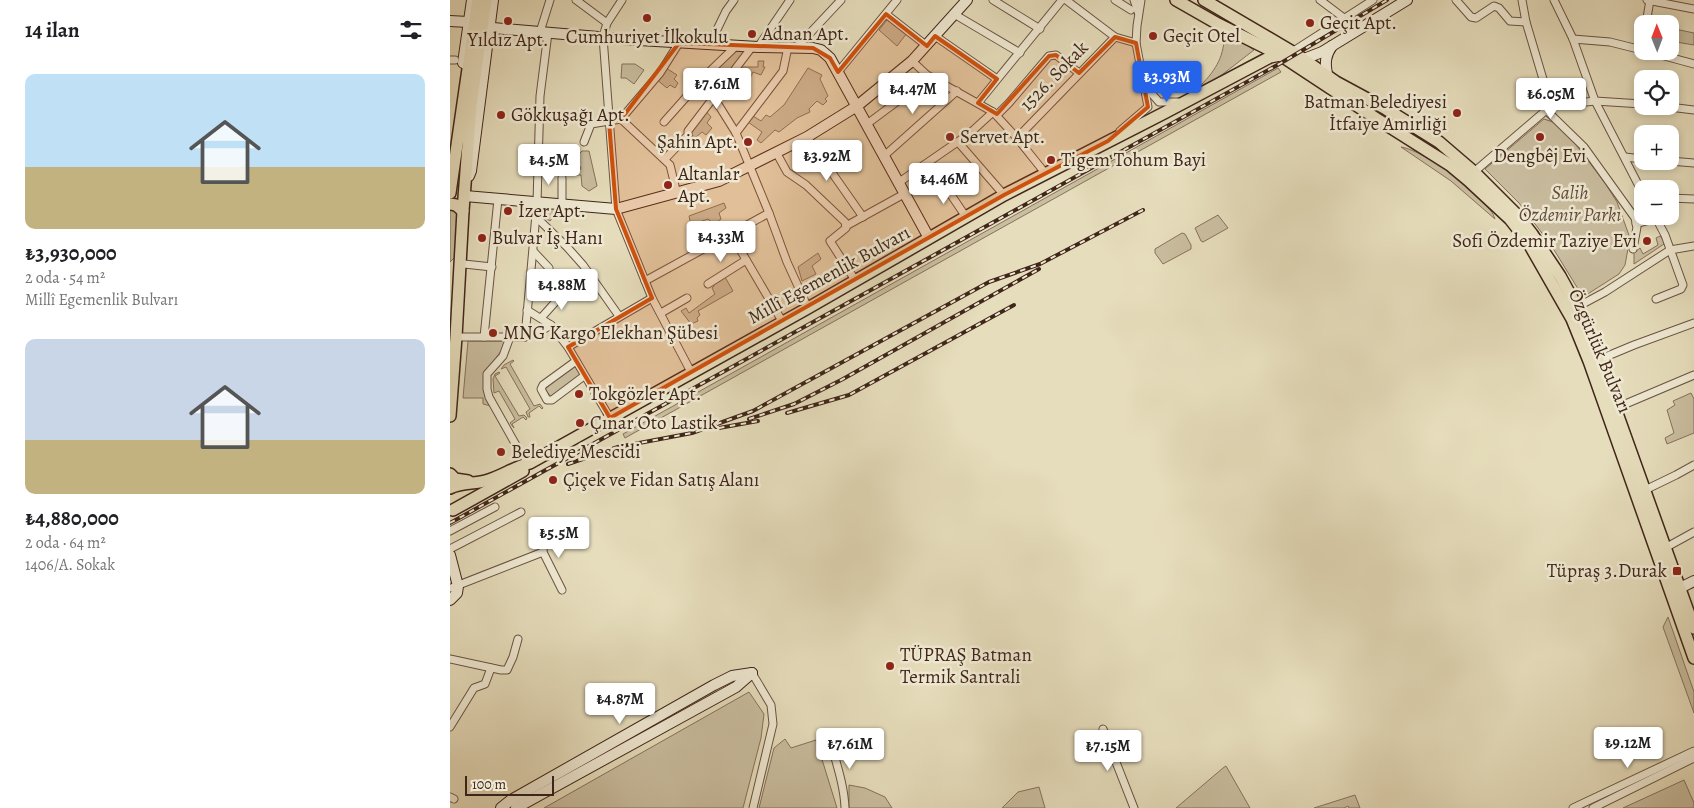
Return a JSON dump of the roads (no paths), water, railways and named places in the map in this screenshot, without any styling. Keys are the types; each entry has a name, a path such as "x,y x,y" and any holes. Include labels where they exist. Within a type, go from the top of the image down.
{"main road":[{"path":"450,416 456,337 455,267 463,211 468,196 465,184 478,24 478,0"},
{"path":"450,190 478,24 486,0"},
{"path":"1176,0 1218,24 1262,45 1286,53"},
{"name":"Özgürlük Bulvarı","path":"1204,0 1275,43 1286,53 1402,135 1450,165 1510,219 1528,242 1572,319 1589,360 1694,658"},
{"path":"1251,66 1260,54 1262,45 1258,33"},
{"name":"Özgürlük Bulvarı","path":"1286,53 1304,59 1336,82 1361,94 1439,142 1474,172 1518,216 1527,228 1560,276 1577,307 1616,408 1694,628"},
{"name":"Millî Egemenlik Bulvarı","path":"530,463 808,308 1004,195 1251,66 1270,57 1286,53"},
{"path":"450,204 460,207 463,211"},
{"path":"451,512 454,501 450,489 462,483 487,480 530,463"},
{"path":"451,512 524,470 530,463"},
{"path":"450,474 455,479 474,482"},
{"path":"474,482 466,487 465,492 467,496 477,496"}],"street":[{"path":"472,0 478,24"},
{"path":"478,24 494,0"},
{"path":"525,337 526,310 534,252 544,33 550,0"},
{"path":"576,0 607,23"},
{"path":"622,0 607,23 603,37 616,209 652,298 691,372"},
{"path":"710,44 734,0"},
{"path":"665,160 688,135 688,131 714,96 755,47 790,0"},
{"path":"736,133 780,76 793,47 841,0"},
{"path":"838,72 897,0"},
{"path":"468,196 616,209 676,194 719,180 807,136 857,106 912,61 967,0"},
{"path":"993,0 1040,29"},
{"path":"978,103 1062,0"},
{"path":"1066,0 1114,37 1136,43"},
{"path":"1115,0 1131,10"},
{"path":"1134,0 1139,15"},
{"path":"1141,0 1136,43 1148,107"},
{"path":"1320,0 1344,18"},
{"path":"1286,53 1373,0"},
{"path":"1304,59 1333,45 1407,0"},
{"path":"1456,0 1471,17 1476,18 1494,6 1499,8 1510,21 1526,22"},
{"path":"1522,0 1548,108 1584,147 1634,217"},
{"path":"1554,0 1573,39 1595,101 1636,180"},
{"path":"1647,15 1649,0 1694,9"},
{"path":"886,14 927,46"},
{"path":"954,14 1020,53"},
{"path":"450,22 544,33 736,46 813,48 821,50 830,58 929,238"},
{"path":"935,36 997,79"},
{"name":"1526. Sokak","path":"1017,138 1114,37"},
{"path":"1573,39 1610,42 1634,48"},
{"path":"584,142 591,124 621,119 660,73 679,42"},
{"path":"1327,74 1326,58 1333,45"},
{"path":"664,122 705,76 736,46"},
{"path":"898,183 958,142 1009,103 1049,56 1056,56 1079,73"},
{"path":"1679,60 1694,64"},
{"path":"912,61 927,75 995,113 1045,173"},
{"path":"867,124 922,83 927,75"},
{"path":"705,76 714,96 736,133 787,262 808,308"},
{"path":"1144,84 1159,102 1183,102"},
{"path":"884,156 957,91"},
{"path":"1474,172 1548,108 1595,101 1634,103"},
{"path":"1148,107 1157,109 1156,117"},
{"path":"1108,141 1148,107"},
{"path":"1679,108 1694,110"},
{"path":"621,119 672,168 676,194"},
{"path":"1402,135 1410,124"},
{"path":"807,136 863,217"},
{"path":"958,142 1004,195"},
{"path":"776,152 787,172 806,185 846,226"},
{"path":"1625,157 1634,158"},
{"path":"1679,162 1694,163"},
{"path":"562,178 562,205"},
{"path":"941,180 966,217"},
{"path":"855,280 830,241 846,226 904,194"},
{"path":"1679,198 1694,199"},
{"path":"484,338 498,199"},
{"path":"645,281 769,213"},
{"path":"536,217 567,247 583,266 619,316"},
{"path":"1633,249 1636,225"},
{"path":"1656,299 1683,287 1665,235 1659,225"},
{"path":"731,234 782,321"},
{"path":"1577,307 1605,292 1670,250 1694,246"},
{"path":"534,252 549,268"},
{"path":"708,284 746,260"},
{"path":"455,267 470,264 492,267"},
{"path":"541,318 567,289"},
{"path":"568,347 652,298"},
{"path":"661,313 687,298"},
{"path":"526,310 551,325 568,347 610,418"},
{"path":"1598,360 1694,323"},
{"path":"456,337 525,337 551,325"},
{"path":"510,337 503,356 488,374 487,389 489,397 521,454 530,463"},
{"path":"576,361 543,385 541,389 544,396 548,400 552,400 584,376"},
{"path":"1616,408 1694,375"},
{"path":"1645,490 1694,465"},
{"path":"450,531 495,507"},
{"path":"450,549 521,512"},
{"path":"544,530 543,552 562,590"},
{"path":"1665,548 1694,532"},
{"path":"450,554 453,591 543,552"},
{"path":"1680,588 1694,581"},
{"path":"450,659 507,670 514,657 518,639"},
{"path":"450,727 474,688 485,684 491,668"},
{"path":"501,808 516,805 736,687 752,673 771,704 774,724 753,808"},
{"path":"1103,729 1134,808"},
{"path":"829,736 839,772 844,797 844,808"},
{"path":"1573,808 1694,751"},
{"path":"1593,808 1694,758"}],"railway":[{"path":"450,523 1281,63 1387,0"},
{"path":"568,464 618,447 692,433 753,411 989,282 1040,264 1143,210"},
{"path":"749,419 794,404 843,379 1039,269"},
{"path":"787,413 849,395 1014,305"},
{"path":"719,428 758,421"}],"place":[{"name":"Cumhuriyet İlkokulu","path":"647,18"},
{"name":"Yıldız Apt.","path":"508,21"},
{"name":"Geçit Apt.","path":"1310,23"},
{"name":"Adnan Apt.","path":"752,34"},
{"name":"Geçit Otel","path":"1153,36"},
{"name":"Batman Belediyesi İtfaiye Amirliği","path":"1457,113"},
{"name":"Gökkuşağı Apt.","path":"501,115"},
{"name":"Servet Apt.","path":"950,137"},
{"name":"Dengbêj Evi","path":"1540,137"},
{"name":"Şahin Apt.","path":"748,142"},
{"name":"Tigem Tohum Bayi","path":"1051,160"},
{"name":"Altanlar Apt.","path":"668,185"},
{"name":"İzer Apt.","path":"508,211"},
{"name":"Bulvar İş Hanı","path":"482,238"},
{"name":"Sofi Özdemir Taziye Evi","path":"1647,241"},
{"name":"MNG Kargo Elekhan Şübesi","path":"493,333"},
{"name":"Tokgözler Apt.","path":"579,394"},
{"name":"Çınar Oto Lastik","path":"580,423"},
{"name":"Belediye Mescidi","path":"501,452"},
{"name":"Çiçek ve Fidan Satış Alanı","path":"553,480"},
{"name":"Tüpraş 3.Durak","path":"1677,571"},
{"name":"TÜPRAŞ Batman Termik Santrali","path":"890,666"}],"park label":[{"name":"Salih Özdemir Parkı","path":"1570,204"}]}
